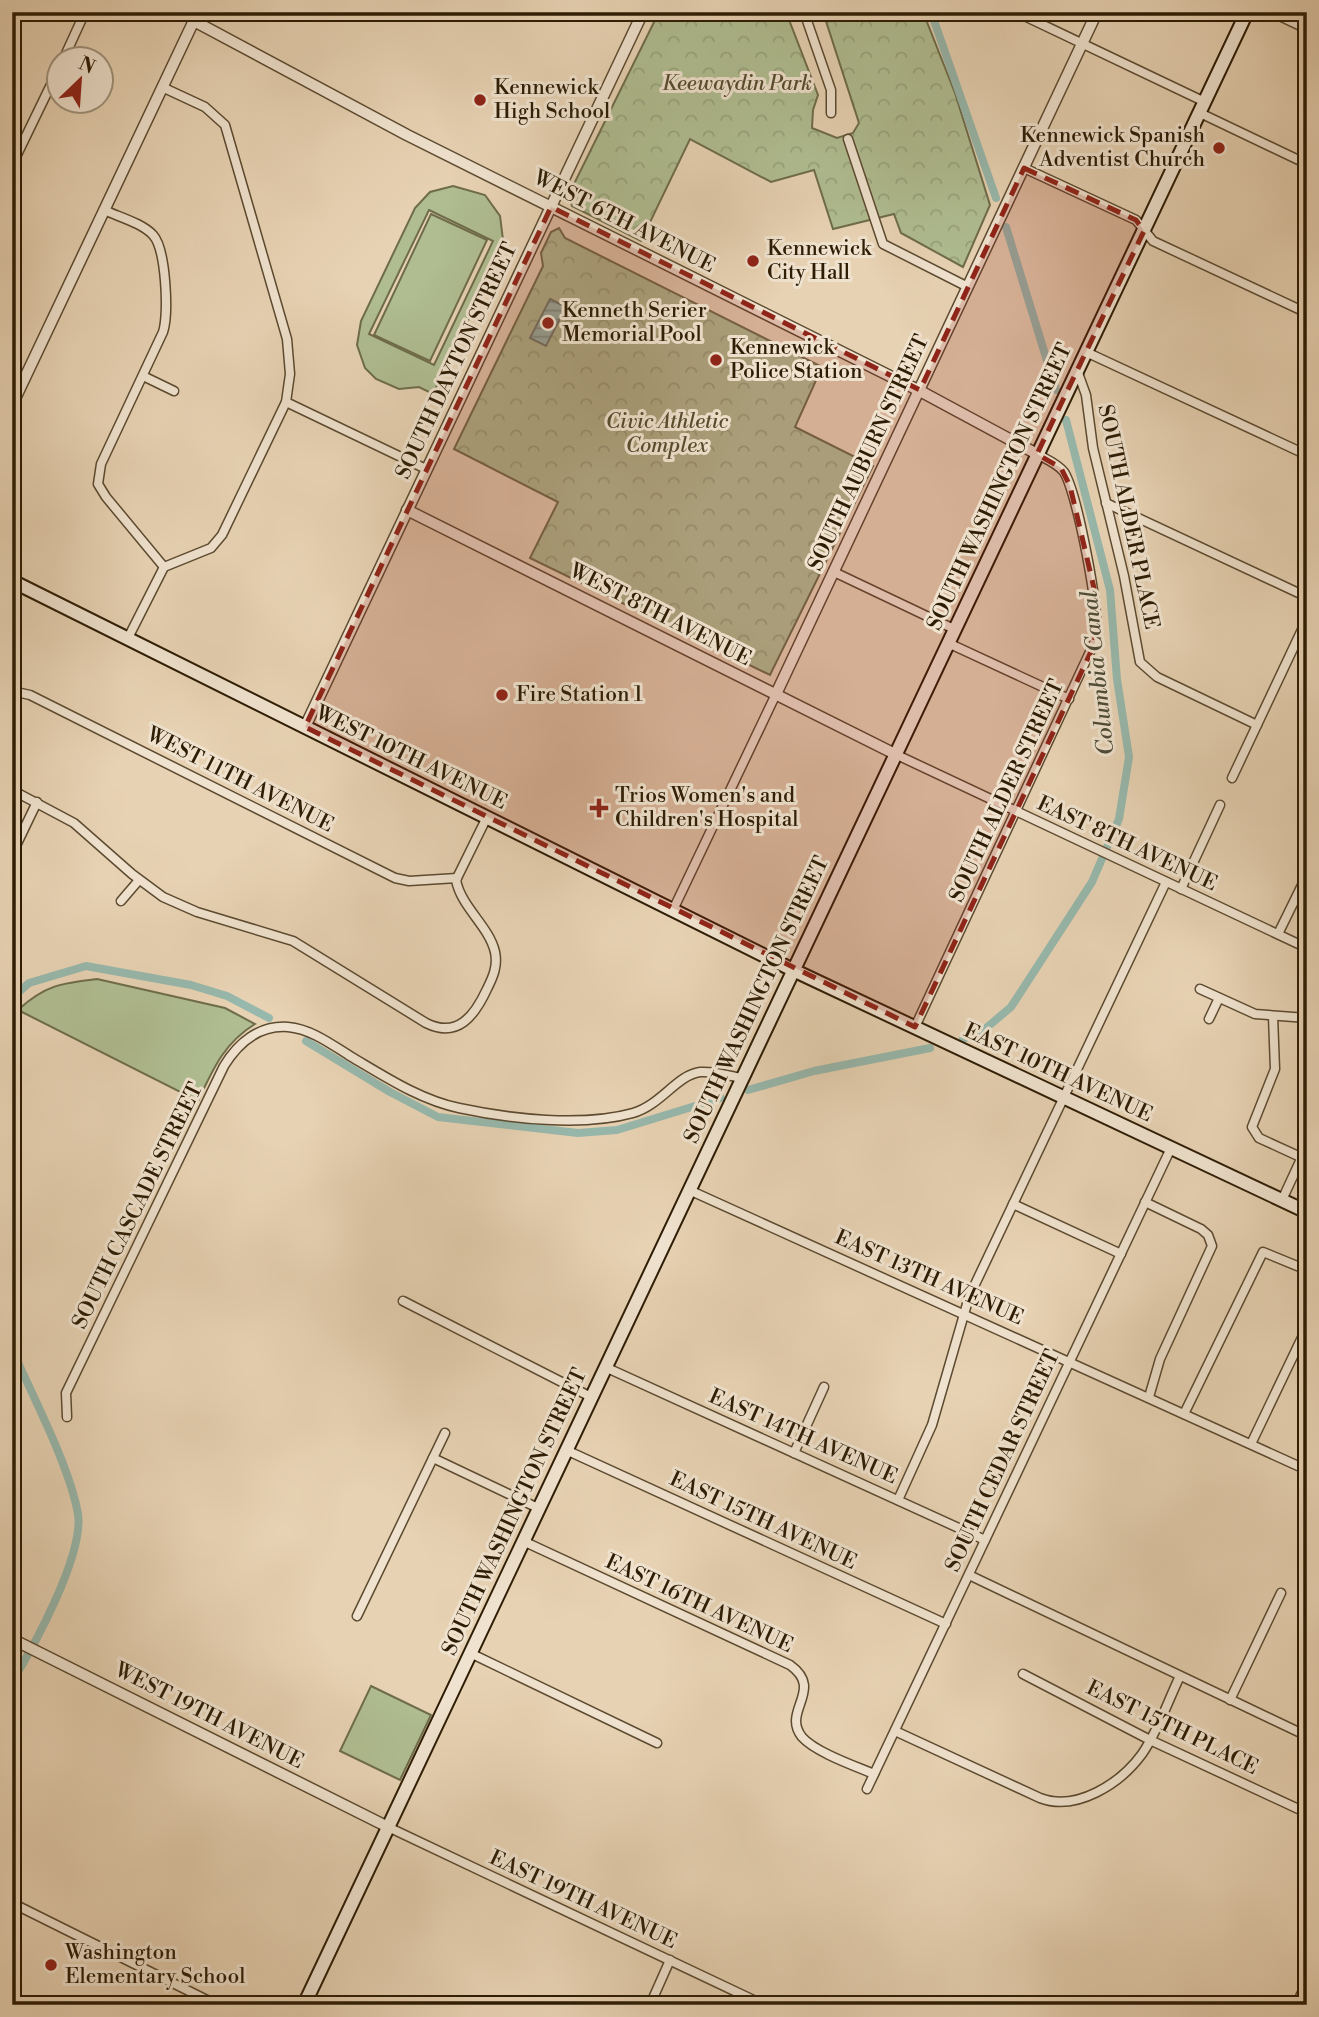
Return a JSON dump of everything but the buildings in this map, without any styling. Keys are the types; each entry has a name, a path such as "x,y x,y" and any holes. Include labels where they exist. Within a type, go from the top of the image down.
{"main road":[{"name":"SOUTH WASHINGTON STREET","path":"304,2005 1248,12"},
{"name":"WEST 10TH AVENUE","path":"12,580 793,970"},
{"name":"EAST 10TH AVENUE","path":"793,970 1307,1212"}],"street":[{"path":"69,46 85,12"},
{"name":"SOUTH DAYTON STREET","path":"305,727 643,12"},
{"path":"804,12 831,90 831,113"},
{"path":"1016,12 1083,44 1307,164"},
{"name":"SOUTH AUBURN STREET","path":"673,910 1097,12"},
{"path":"1271,12 1307,29"},
{"path":"12,405 196,17"},
{"name":"WEST 6TH AVENUE","path":"196,17 397,130 920,391 1037,454"},
{"path":"128,638 164,566 211,548 222,536 286,402 290,374 287,340 229,133 213,112 162,87"},
{"path":"12,165 46,95"},
{"path":"848,139 883,244 968,288"},
{"path":"1024,168 1136,220 1153,241 1307,313"},
{"path":"104,210 147,230 159,243 166,324 101,464 99,484 106,497 164,566"},
{"path":"1086,352 1307,455"},
{"name":"SOUTH ALDER PLACE","path":"1077,370 1086,395 1091,436 1140,662 1145,670 1257,724"},
{"path":"143,376 174,391"},
{"path":"286,402 426,470"},
{"name":"SOUTH ALDER STREET","path":"915,1027 1096,639 1096,602 1068,479 1061,468 1037,454"},
{"path":"1106,503 1307,597"},
{"name":"WEST 8TH AVENUE","path":"407,510 895,754"},
{"path":"834,572 954,629"},
{"path":"1232,778 1307,619"},
{"path":"948,643 1069,699"},
{"name":"WEST 11TH AVENUE","path":"12,691 30,695 395,878 418,881 457,878"},
{"name":"EAST 8TH AVENUE","path":"895,754 1307,948"},
{"path":"12,790 74,823 139,880 185,907 281,936 426,1023 440,1028 455,1028 468,1020 478,1008 496,962 494,948 458,886 457,878 487,817"},
{"path":"12,854 37,802"},
{"path":"1181,888 1220,805"},
{"path":"1278,934 1307,875"},
{"path":"121,901 139,880"},
{"path":"898,1500 932,1425 963,1312 1167,882"},
{"path":"1200,989 1255,1014 1307,1018"},
{"path":"1209,1019 1219,998"},
{"path":"1273,1016 1275,1069 1253,1123 1253,1132 1259,1138 1304,1159"},
{"name":"SOUTH CASCADE STREET","path":"67,1417 66,1393 224,1066 239,1045 269,1028 290,1027 311,1033 417,1093 446,1105 494,1114 580,1120 606,1118 649,1107 694,1074 709,1072 741,1078"},
{"path":"1282,1200 1304,1159 1307,1146"},
{"name":"SOUTH CEDAR STREET","path":"867,1789 1171,1148"},
{"name":"EAST 13TH AVENUE","path":"689,1189 1307,1470"},
{"path":"1145,1202 1201,1229 1210,1239 1210,1253 1160,1359 1149,1397"},
{"path":"1013,1204 1121,1254"},
{"path":"1184,1414 1263,1252 1307,1270"},
{"path":"403,1301 591,1397"},
{"path":"1251,1444 1307,1327"},
{"name":"EAST 14TH AVENUE","path":"605,1367 985,1540"},
{"path":"794,1452 824,1387"},
{"path":"357,1616 445,1433"},
{"name":"EAST 15TH AVENUE","path":"566,1450 946,1624"},
{"path":"433,1458 538,1508"},
{"name":"EAST 16TH AVENUE","path":"523,1541 790,1665 799,1673 805,1688 796,1715 796,1730 811,1745 874,1774"},
{"path":"968,1575 1307,1736"},
{"path":"1230,1700 1280,1593"},
{"name":"WEST 19TH AVENUE","path":"12,1639 388,1827"},
{"path":"470,1653 657,1743"},
{"name":"EAST 15TH PLACE","path":"1023,1674 1150,1740 1307,1813"},
{"path":"895,1731 1055,1803 1083,1799 1114,1779 1140,1756 1180,1676"},
{"name":"EAST 19TH AVENUE","path":"388,1827 764,2005"},
{"path":"12,1903 217,2005"},
{"path":"650,2005 670,1960"},
{"path":"1296,2005 1307,1982"}],"highlighted area":[{"path":"1024,168 1136,220 1144,231 1037,454 1061,468 1070,486 1094,588 1095,643 915,1027 305,727 551,207 920,390"}],"green space":[{"name":"Keewaydin Park","path":"659,12 786,12 818,95 813,110 812,128 837,138 853,133 859,123 823,12 923,12 955,93 990,205 963,267 901,233 894,214 833,229 814,170 771,182 690,139 641,241 572,206 569,194"},
{"path":"453,186 485,195 500,216 503,240 499,256 433,394 419,387 399,389 376,379 365,368 357,345 361,321 415,208 430,192","holes":["429,210 493,241 434,365 369,334"]},
{"path":"431,214 487,240 430,361 374,335"},
{"name":"Civic Athletic Complex","path":"559,228 565,238 822,367 795,427 873,466 770,675 530,558 558,502 454,449 543,266 541,253 551,232"},
{"path":"97,979 225,1008 255,1024 227,1048 198,1101 18,1010 46,990"},
{"path":"371,1686 431,1715 400,1780 340,1751"}],"water":[{"name":"Kenneth Serier Memorial Pool","path":"550,299 566,307 546,346 530,338"}],"waterway":[{"name":"Columbia Canal","path":"931,12 996,198"},
{"name":"Columbia Canal","path":"1006,227 1056,390"},
{"name":"Columbia Canal","path":"963,1039 985,1029 1011,1007 1092,882 1119,819 1129,757 1117,679 1110,590 1066,420"},
{"name":"Columbia Canal","path":"12,998 29,983 86,966 191,985 227,996 269,1018"},
{"name":"Columbia Canal","path":"306,1041 390,1092 438,1117 578,1133 617,1130 721,1098"},
{"name":"Columbia Canal","path":"748,1090 814,1071 930,1048"},
{"name":"Columbia Canal","path":"12,1349 59,1453 78,1514 78,1532 66,1576 44,1624 12,1682"}],"place":[{"name":"Kennewick High School","path":"480,100"},
{"name":"Kennewick Spanish Adventist Church","path":"1219,148"},
{"name":"Kennewick City Hall","path":"753,261"},
{"name":"Kenneth Serier Memorial Pool","path":"548,323"},
{"name":"Kennewick Police Station","path":"716,360"},
{"name":"Fire Station 1","path":"502,695"},
{"name":"Trios Women's and Children's Hospital","path":"599,808"},
{"name":"Washington Elementary School","path":"51,1965"}]}
